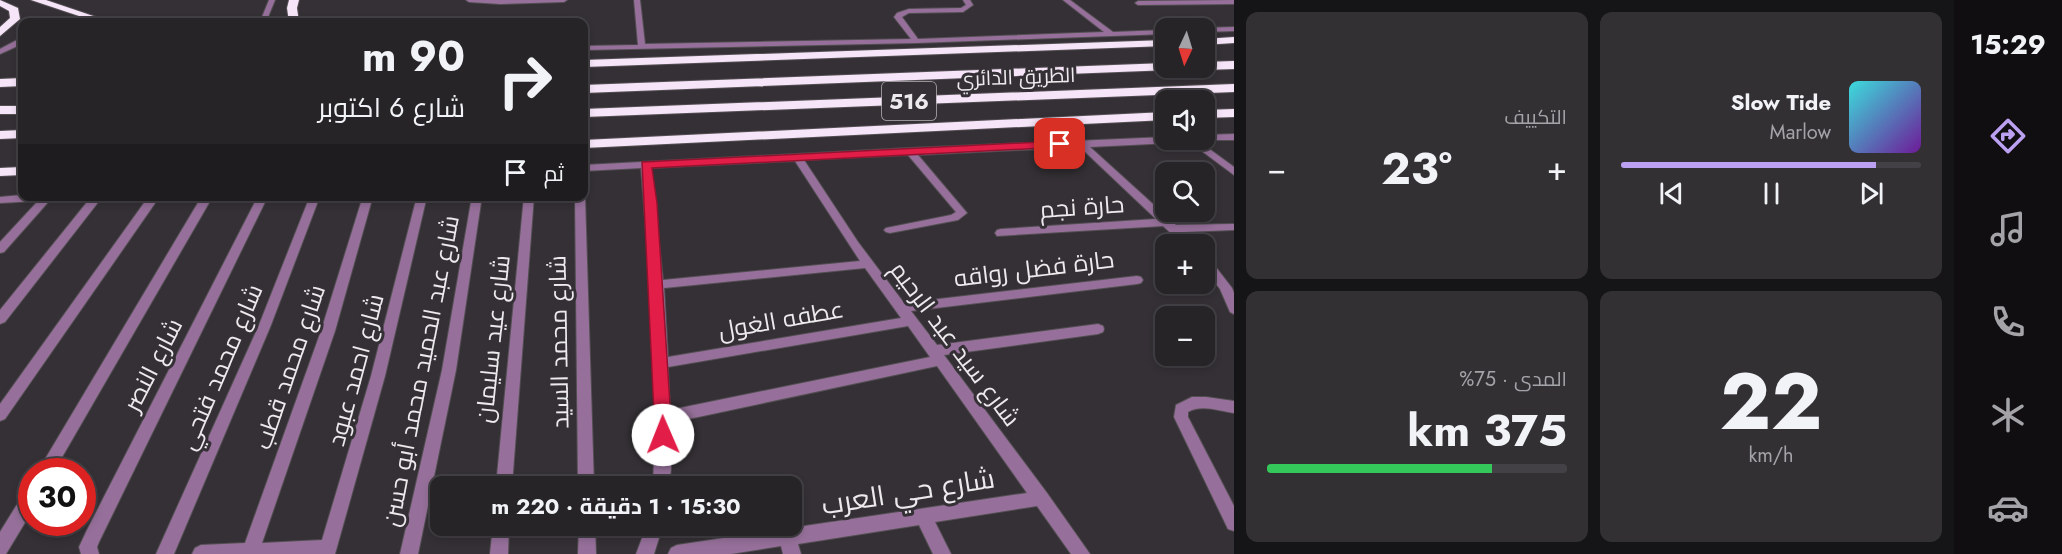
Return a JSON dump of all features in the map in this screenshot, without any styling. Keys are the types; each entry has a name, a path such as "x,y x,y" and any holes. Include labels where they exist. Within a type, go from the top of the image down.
{"highway":[{"path":"36,0 93,18"},
{"path":"293,18 294,0"},
{"path":"0,2 14,10 15,20 0,33"},
{"path":"1215,41 1234,40"},
{"path":"588,64 1155,43"},
{"path":"1215,65 1234,64"},
{"name":"الطريق الدائري","path":"588,89 1155,67"},
{"path":"0,83 18,82"},
{"name":"الطريق الدائري","path":"588,113 1234,88"},
{"path":"0,110 18,110"},
{"path":"1215,114 1234,113"},
{"path":"588,144 1155,117"},
{"path":"0,135 18,134"},
{"path":"0,172 18,171"}],"street":[{"path":"264,18 272,0"},
{"path":"470,0 500,2 564,0"},
{"path":"637,0 642,47"},
{"path":"916,41 898,17 899,14 909,11 963,10 970,5 966,0"},
{"path":"1065,0 1111,34"},
{"path":"1138,3 1234,2"},
{"path":"1215,30 1234,29"},
{"path":"588,48 916,41 1155,32"},
{"path":"0,52 18,43"},
{"path":"1215,138 1234,137"},
{"path":"588,168 1155,141"},
{"path":"1082,144 1178,234"},
{"path":"1205,150 1234,172"},
{"path":"890,230 954,218 962,213 909,151"},
{"name":"شارع سيد عبد الرحيم","path":"798,158 867,264 1081,554"},
{"path":"646,165 651,203 661,363 662,476"},
{"path":"0,200 18,199"},
{"path":"0,249 42,201"},
{"path":"0,319 94,201"},
{"path":"0,415 151,201"},
{"path":"53,458 205,201"},
{"name":"شارع النصر","path":"90,554 88,547 93,536 260,201"},
{"name":"شارع محمد فتحي","path":"165,554 265,325 313,201"},
{"name":"شارع محمد قطب","path":"251,551 328,331 367,201"},
{"name":"شارع احمد عبود","path":"327,551 362,438 400,296 421,201"},
{"name":"شارع عبد الحميد محمد أبو حسن","path":"409,554 449,370 476,201"},
{"name":"شارع عيد سليمان","path":"505,476 529,201"},
{"name":"شارع محمد السيد","path":"580,201 586,476"},
{"name":"حارة نجم","path":"1000,233 1169,225 1233,228"},
{"path":"656,285 867,264"},
{"path":"1215,274 1226,288 1234,309"},
{"name":"حارة فضل رواقه","path":"900,308 1137,279"},
{"name":"عطفه الغول","path":"661,363 909,321"},
{"path":"663,418 936,356 1098,329"},
{"path":"1234,407 1185,404 1181,409 1180,417 1234,522"},
{"name":"شارع حي العرب","path":"677,554 1041,498"},
{"path":"922,516 942,554"},
{"path":"0,548 18,518"},
{"path":"499,554 500,536"},
{"path":"586,536 587,554"},
{"path":"645,554 651,536"},
{"path":"787,537 792,554"},
{"path":"203,554 251,551 327,551"}],"route":[{"path":"663,435 651,203 646,165 1060,144"}]}
